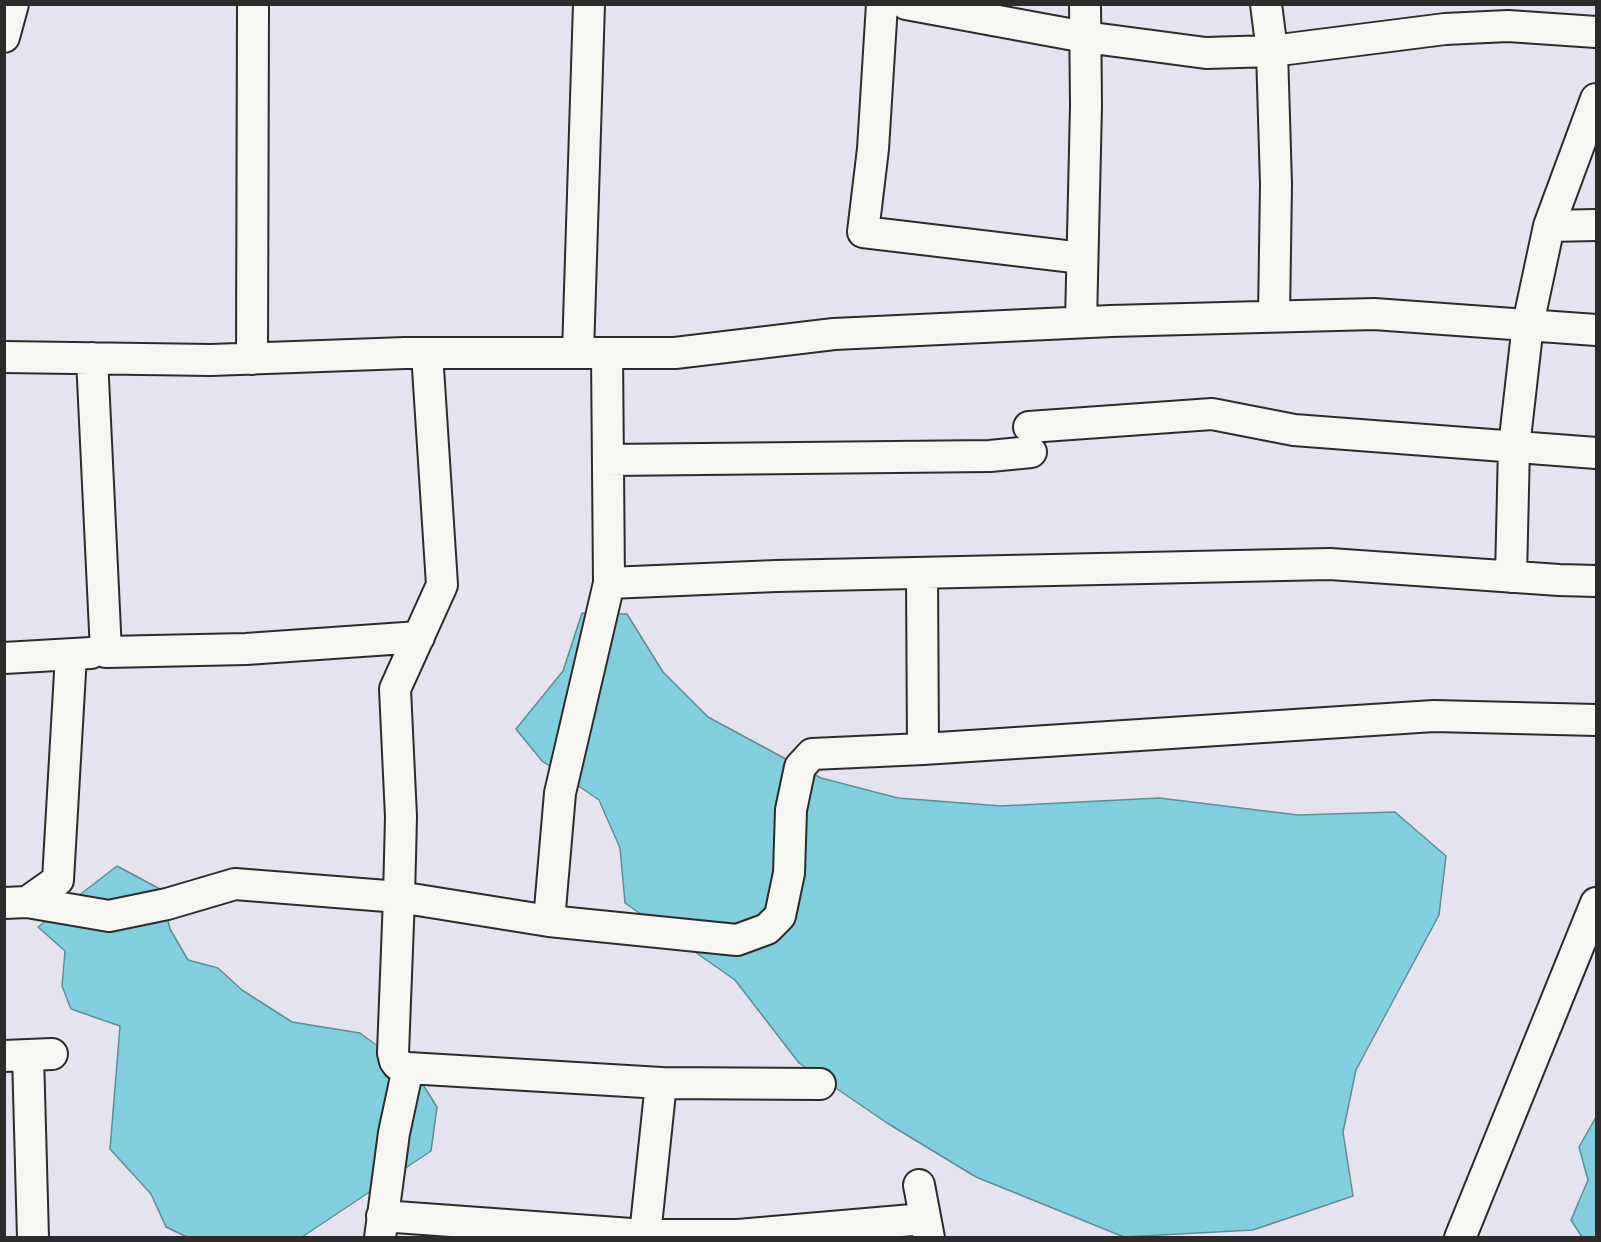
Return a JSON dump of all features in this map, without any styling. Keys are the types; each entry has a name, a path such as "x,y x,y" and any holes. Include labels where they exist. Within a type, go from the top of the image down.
{"street":[{"path":"4,37 13,4"},
{"path":"252,358 253,4"},
{"path":"549,921 560,793 609,583 608,460 592,353 589,4"},
{"path":"882,4 873,149 863,232 1082,258"},
{"path":"906,4 1085,37 1206,53 1272,51 1445,28 1508,26 1596,32"},
{"path":"1081,322 1085,4"},
{"path":"1266,4 1272,51 1276,184 1274,316"},
{"path":"1511,577 1514,447 1528,324 1550,226 1596,99"},
{"path":"1550,226 1596,225"},
{"path":"4,357 211,360 427,353 675,353 834,334 1081,322 1374,314 1596,330"},
{"path":"427,353 442,585 395,689 401,817 393,1053 395,1061 398,1065 408,1068 661,1083 820,1084"},
{"path":"92,358 106,652"},
{"path":"608,460 990,456 1030,440 1212,414 1294,430 1596,453"},
{"path":"609,583 1330,564 1596,581"},
{"path":"922,573 923,749"},
{"path":"4,658 106,652 246,649 419,637"},
{"path":"16,903 58,880 71,655"},
{"path":"16,903 109,916 167,904 234,884 399,897 549,921 737,940 767,929 780,916 789,873 791,810 800,767 812,754 1434,716 1596,720"},
{"path":"1460,1238 1596,903"},
{"path":"28,1055 33,1238"},
{"path":"408,1068 394,1133 381,1227 645,1235 926,1228 919,1185"},
{"path":"645,1235 661,1083"}],"water":[{"path":"582,613 627,614 663,672 708,717 821,778 898,798 1001,806 1159,798 1298,815 1395,812 1446,856 1439,915 1356,1070 1343,1132 1353,1196 1253,1230 1124,1237 976,1177 887,1123 799,1063 735,980 625,903 620,848 599,800 542,761 516,729 563,671"},
{"path":"117,866 160,889 170,929 188,960 218,968 242,990 292,1022 360,1033 417,1075 437,1107 431,1151 302,1237 187,1237 166,1227 151,1194 110,1149 120,1026 71,1009 62,986 65,951 38,927"},
{"path":"1596,1117 1596,1237 1582,1237 1571,1220 1588,1180 1579,1147"}]}
